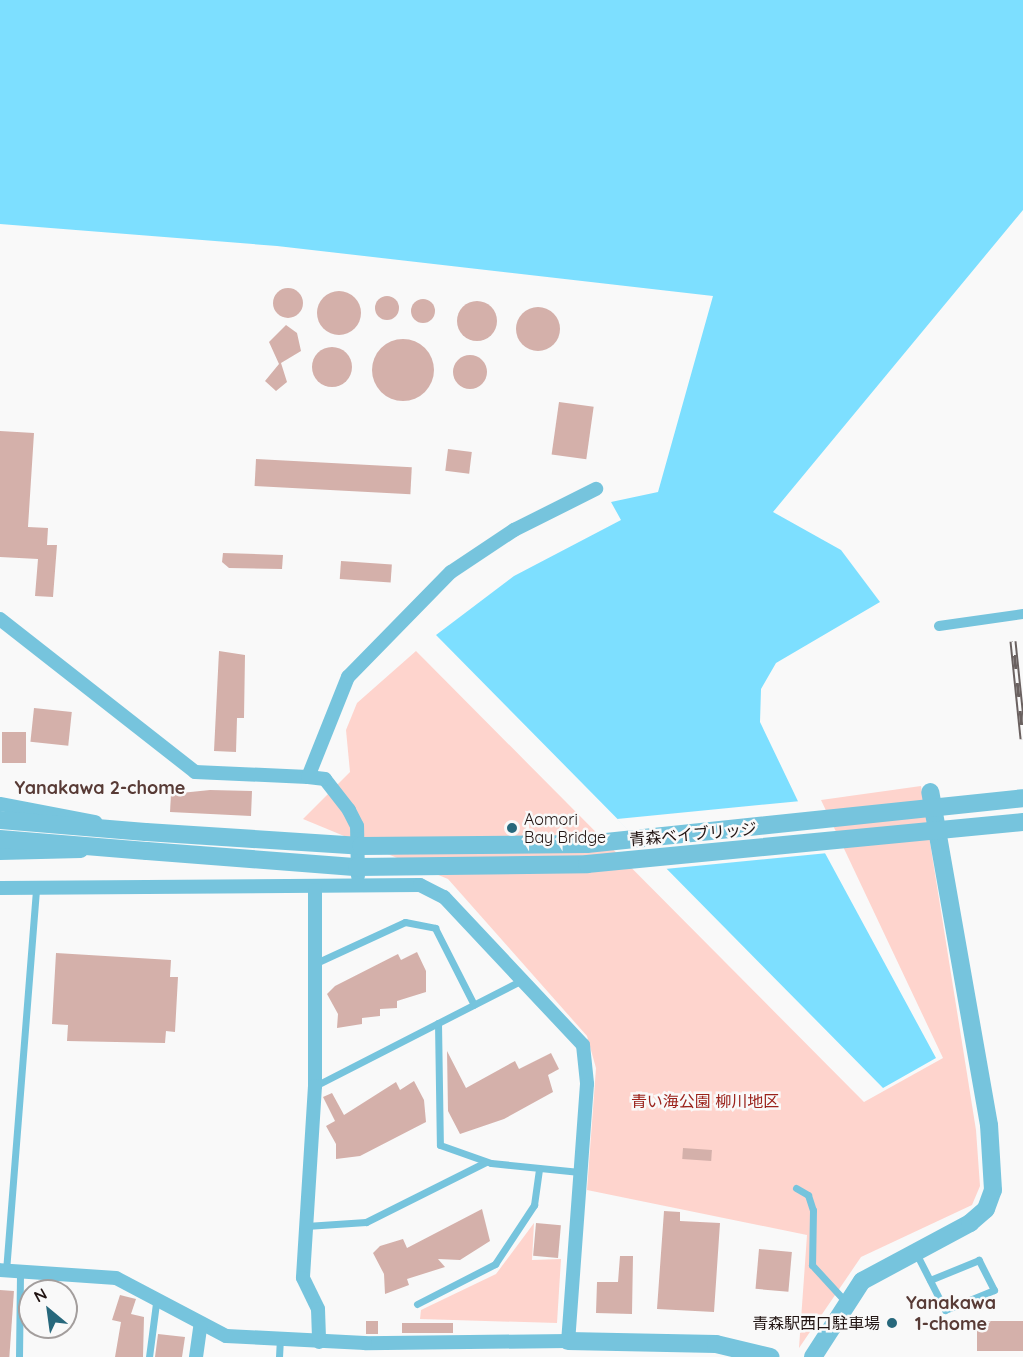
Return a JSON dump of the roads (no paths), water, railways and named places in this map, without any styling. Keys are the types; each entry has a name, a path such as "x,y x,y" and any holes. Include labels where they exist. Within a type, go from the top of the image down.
{"street":[{"path":"308,777 334,703 382,636 451,572 514,530 596,489"},
{"path":"939,626 1023,614"},
{"path":"0,619 195,772 325,779 350,810 357,826 358,884"},
{"path":"813,1357 845,1301 873,1274 916,1254 986,1209 995,1167 930,792"},
{"name":"青森ベイブリッジ","path":"0,820 361,846 587,844 1023,798"},
{"path":"0,804 29,805 127,830"},
{"name":"青森ベイブリッジ","path":"0,839 357,867 587,864 1023,822"},
{"path":"0,853 110,848"},
{"path":"0,888 315,890 358,884 420,885 444,897 583,1045 587,1084 568,1341"},
{"path":"315,890 315,1086 303,1278 318,1309 319,1342"},
{"path":"9,1271 116,1278 200,1327 226,1336 319,1342 365,1350 568,1341 669,1349 725,1345 770,1357"},
{"path":"196,1357 200,1327"}],"lane":[{"path":"19,1357 9,1271 36,887"},
{"path":"316,963 405,922 435,928 474,1005"},
{"path":"315,1086 522,980"},
{"path":"438,1023 440,1145 486,1162 580,1172"},
{"path":"305,1226 366,1222 486,1162"},
{"path":"417,1304 495,1264 534,1205 539,1168"},
{"path":"796,1188 808,1195 813,1210 812,1265 845,1301"},
{"path":"916,1254 930,1280 948,1311 994,1290 979,1260 930,1280"},
{"path":"149,1357 156,1303"},
{"path":"279,1357 280,1339"}],"water":[{"path":"0,0 1023,0 1023,210 773,512 841,550 880,602 776,663 761,689 760,722 806,818 936,1058 883,1088 436,635 514,576 621,520 611,502 658,492 713,296 277,246 0,224"}],"railway":[{"path":"1013,641 1023,738"}],"place":[{"name":"Aomori Bay Bridge","path":"512,828"},
{"name":"青森駅西口駐車場","path":"892,1323"}],"district":[{"name":"Yanakawa 2-chome","path":"100,788"},
{"name":"Yanakawa 1-chome","path":"951,1314"}],"park label":[{"name":"青い海公園 柳川地区","path":"705,1101"}]}
